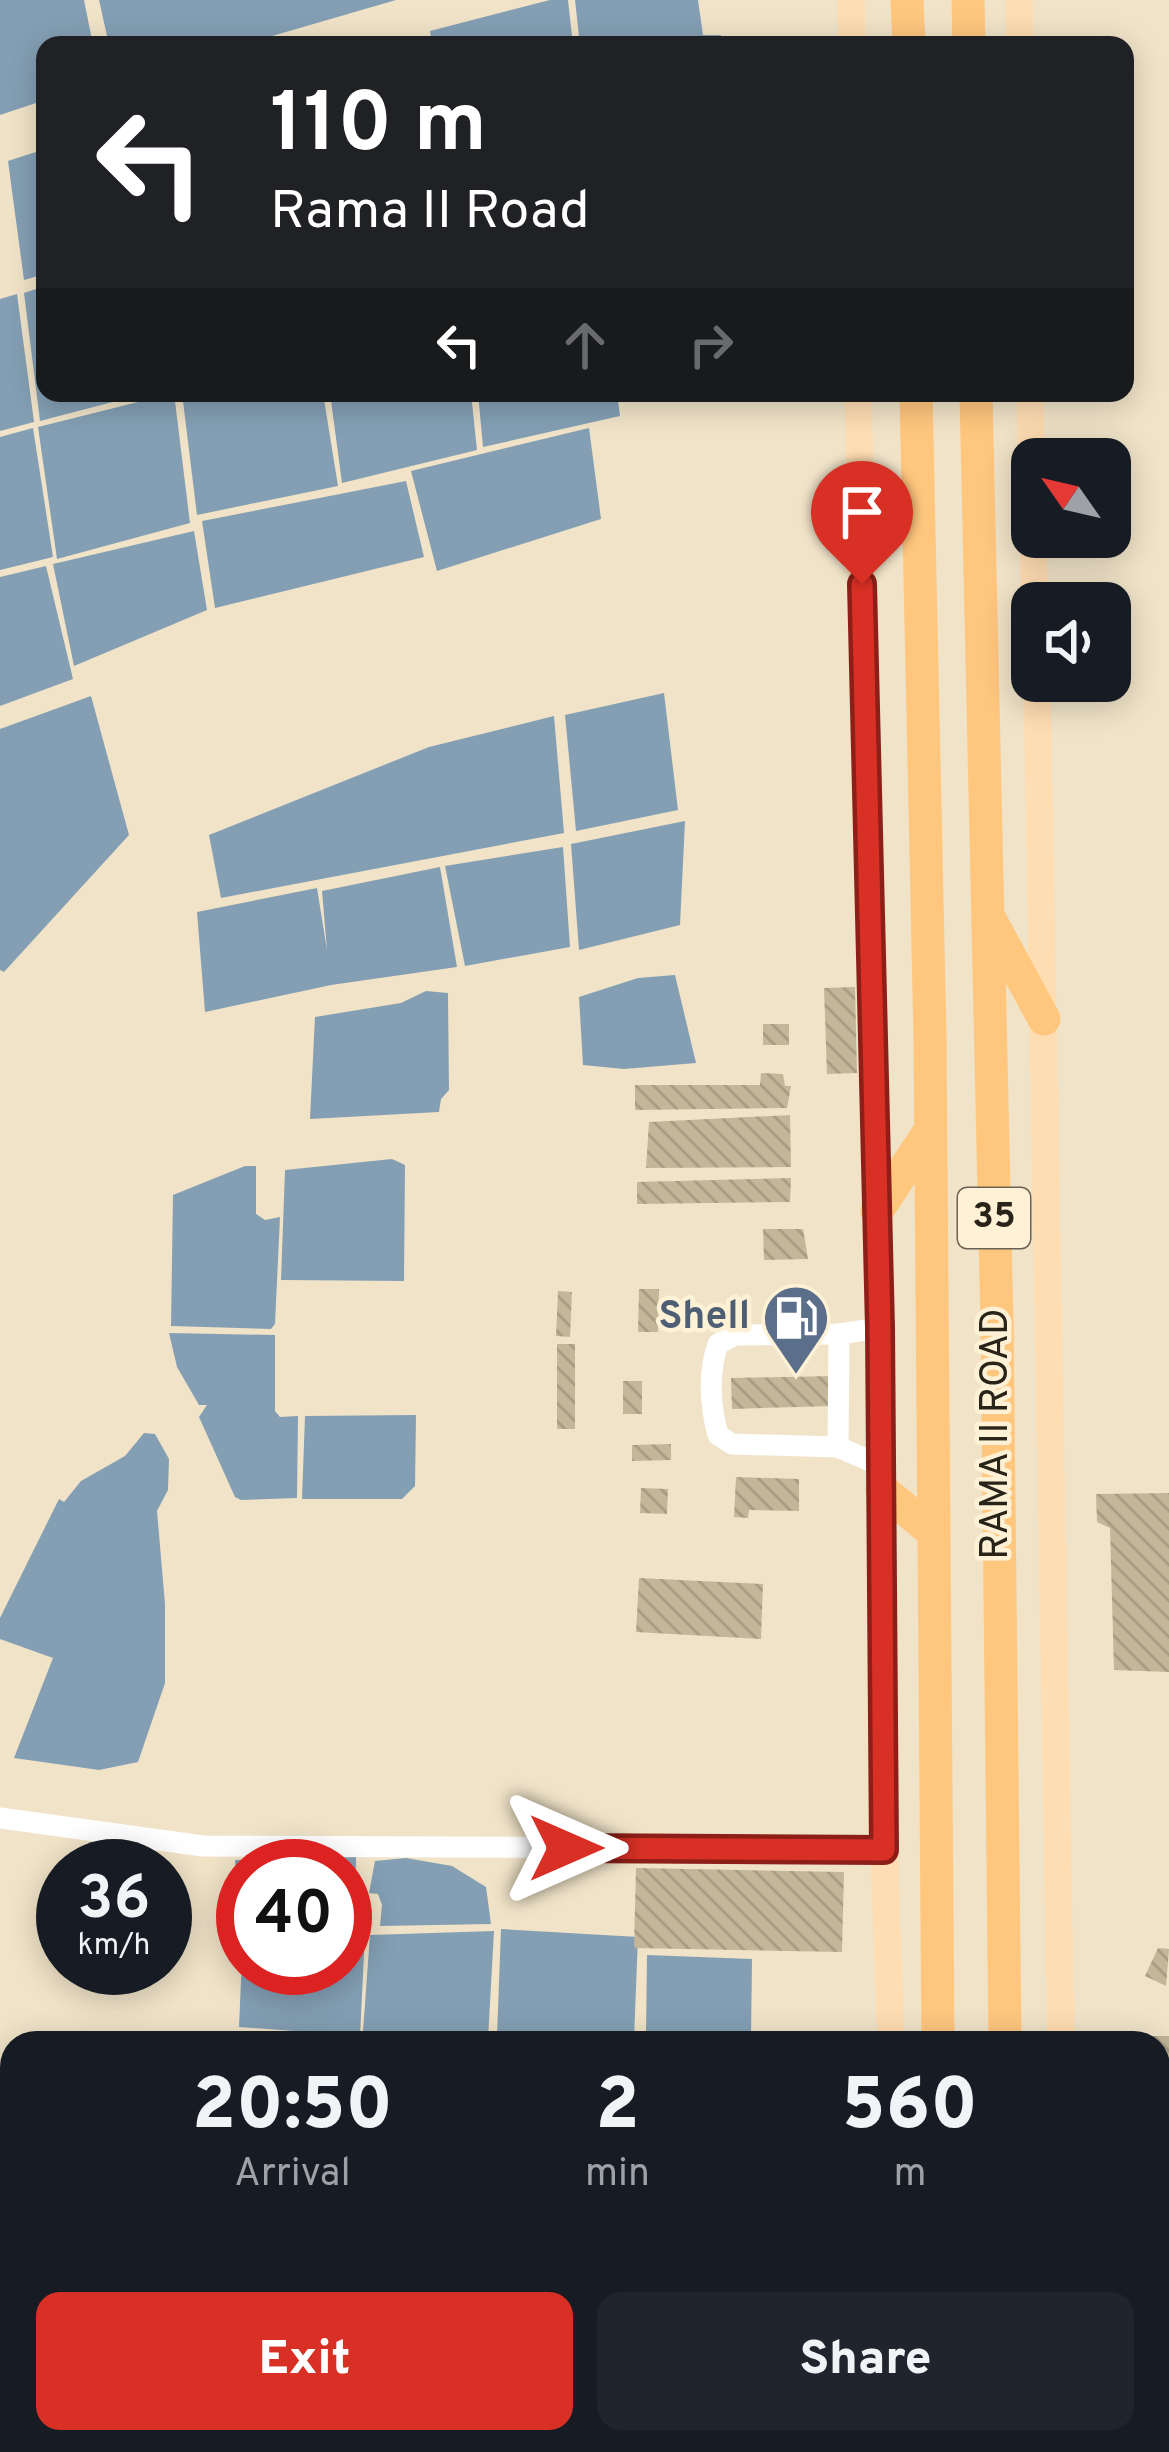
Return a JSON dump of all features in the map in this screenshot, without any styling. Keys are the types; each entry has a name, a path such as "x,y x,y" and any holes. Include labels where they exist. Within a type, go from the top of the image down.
{"highway":[{"path":"908,0 909,36"},
{"path":"968,0 969,36"},
{"name":"RAMA II ROAD","path":"916,402 938,2031"},
{"name":"RAMA II ROAD","path":"976,402 997,1324 1005,2031"},
{"path":"988,914 1044,1019"},
{"path":"877,1211 929,1132"},
{"path":"882,1478 933,1532"}],"main road":[{"path":"851,0 852,36"},
{"path":"1019,0 1020,36"},
{"path":"858,402 891,2031"},
{"path":"1030,402 1031,438"},
{"name":"RAMA II ROAD","path":"1037,702 1061,2031"}],"street":[{"path":"880,1328 839,1334 735,1335 718,1344 712,1362 718,1435 732,1444 838,1447 882,1478"},
{"path":"838,1447 839,1334"},
{"path":"0,1818 203,1846 884,1850"}],"water":[{"path":"0,0 84,0 91,36 36,36 36,103 0,115"},
{"path":"99,0 396,0 272,36 107,36"},
{"path":"550,0 568,0 572,36 431,36 430,31"},
{"path":"575,0 698,0 703,35 721,35 721,36 579,36"},
{"path":"36,152 36,277 24,280 8,161"},
{"path":"36,289 36,389 24,293"},
{"path":"17,294 34,422 0,431 0,299"},
{"path":"38,402 113,402 40,421"},
{"path":"138,402 175,402 190,523 57,559 38,427"},
{"path":"183,402 324,402 338,486 197,515"},
{"path":"331,402 472,402 477,450 342,483"},
{"path":"479,402 618,402 620,416 483,447"},
{"path":"33,428 53,557 0,570 0,437"},
{"path":"589,428 601,519 437,571 411,471"},
{"path":"406,481 424,557 215,608 202,521"},
{"path":"194,531 207,610 74,666 53,564"},
{"path":"46,566 73,679 0,706 0,577"},
{"path":"664,693 678,810 576,831 565,715"},
{"path":"91,696 129,835 4,972 0,970 0,729"},
{"path":"554,716 564,833 221,898 209,835 429,747"},
{"path":"685,821 680,925 579,950 571,844"},
{"path":"563,847 570,947 465,966 445,866"},
{"path":"440,867 457,967 331,985 205,1012 197,912 317,888 327,950 322,891"},
{"path":"675,975 696,1063 624,1069 583,1065 579,997 638,978"},
{"path":"426,991 448,993 449,1090 439,1112 310,1119 315,1017 401,1003"},
{"path":"392,1159 405,1165 404,1281 281,1280 285,1170"},
{"path":"245,1166 256,1166 256,1214 265,1220 280,1217 275,1324 271,1329 171,1326 173,1195"},
{"path":"169,1333 275,1335 275,1411 280,1417 298,1416 297,1498 235,1497 199,1417 207,1405 199,1405 177,1367"},
{"path":"416,1415 415,1486 402,1499 302,1499 305,1416"},
{"path":"144,1433 155,1434 169,1459 168,1490 157,1511 165,1604 165,1683 138,1762 99,1770 14,1758 53,1658 0,1639 0,1618 59,1499 64,1502 81,1481 125,1456"},
{"path":"406,1858 452,1866 486,1887 491,1924 380,1926 382,1905 378,1894 372,1893 375,1861"},
{"path":"501,1929 638,1937 634,2031 497,2031"},
{"path":"494,1931 488,2031 363,2031 366,1995 372,1995 372,1935"},
{"path":"647,1955 752,1959 751,2031 646,2031"},
{"path":"240,1995 362,1995 360,2031 239,2027"}],"building":[{"path":"855,987 857,1073 827,1074 824,988"},
{"path":"763,1024 789,1024 789,1045 763,1045"},
{"path":"761,1073 783,1074 785,1086 791,1086 787,1108 635,1110 635,1085 760,1085"},
{"path":"790,1115 791,1167 646,1168 649,1122"},
{"path":"791,1178 790,1202 637,1204 637,1182"},
{"path":"763,1229 803,1229 808,1259 764,1260"},
{"path":"639,1289 659,1289 658,1332 638,1332"},
{"path":"558,1291 572,1292 570,1337 556,1336"},
{"path":"557,1344 575,1344 575,1429 557,1429"},
{"path":"832,1376 833,1406 732,1409 731,1378"},
{"path":"623,1381 642,1381 642,1414 623,1414"},
{"path":"671,1444 671,1460 632,1461 632,1445"},
{"path":"736,1477 799,1479 799,1511 749,1510 748,1518 734,1517"},
{"path":"641,1488 668,1489 667,1514 640,1513"},
{"path":"1169,1493 1169,1672 1114,1670 1110,1528 1097,1522 1096,1494"},
{"path":"639,1578 763,1584 761,1639 636,1632"},
{"path":"636,1868 844,1872 842,1952 634,1948"},
{"path":"1158,1948 1169,1949 1166,1986 1145,1976"}],"place":[{"name":"Shell","path":"796,1377"}],"route":[{"path":"566,1848 884,1850 880,1328 862,584"}]}
